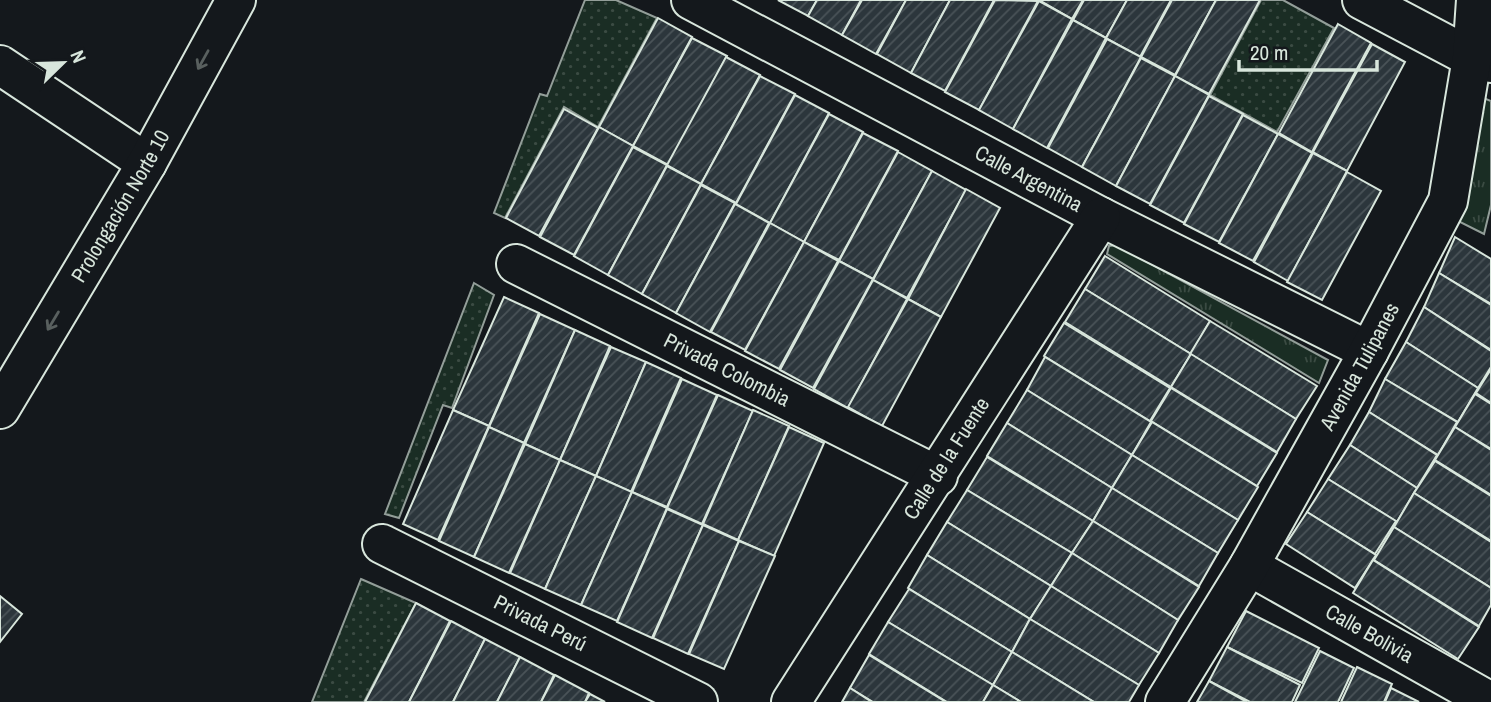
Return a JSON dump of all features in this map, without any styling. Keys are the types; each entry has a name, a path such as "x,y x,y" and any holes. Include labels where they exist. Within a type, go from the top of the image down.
{"street":[{"name":"Prolongación Norte 10","path":"0,409 147,163 236,0"},
{"name":"Calle Argentina","path":"691,0 1101,217 1369,351"},
{"path":"1362,0 1482,61"},
{"name":"Avenida Tulipanes","path":"1165,702 1249,566 1369,351 1448,201 1482,61 1476,0"},
{"path":"0,65 147,163"},
{"name":"Calle de la Fuente","path":"791,702 938,476 1101,217"},
{"name":"Privada Colombia","path":"516,264 938,476"},
{"name":"Privada Perú","path":"382,544 698,702"},
{"name":"Calle Bolivia","path":"1249,566 1335,617 1491,702"}],"green space":[{"path":"585,0 616,0 657,18 598,127 564,107 505,218 494,213 540,94 547,96"},
{"path":"1261,0 1283,0 1334,28 1277,132 1210,95"},
{"path":"1476,95 1491,101 1491,205 1484,234 1452,218"},
{"path":"1116,245 1328,360 1319,383 1107,254 1109,246"},
{"path":"474,283 494,295 452,408 443,405 399,518 385,514"},
{"path":"361,579 416,603 364,702 312,702"}],"building":[{"path":"778,0 817,0 808,16"},
{"path":"817,0 861,0 842,35 808,16"},
{"path":"862,0 906,0 876,54 842,35"},
{"path":"906,0 950,0 911,73 877,54"},
{"path":"950,0 994,0 945,91 911,73"},
{"path":"995,0 1038,1 979,110 945,92"},
{"path":"1039,0 1083,0 1072,19"},
{"path":"1084,0 1127,0 1106,38 1073,20"},
{"path":"1127,0 1171,0 1140,57 1106,38"},
{"path":"1172,0 1216,0 1175,75 1141,57"},
{"path":"1216,0 1260,0 1209,94 1175,76"},
{"path":"1039,1 1072,19 1013,129 979,110"},
{"path":"658,18 692,37 633,146 599,127"},
{"path":"1073,20 1106,38 1047,148 1013,129"},
{"path":"1338,24 1371,43 1312,152 1279,133"},
{"path":"692,38 727,56 668,165 633,146"},
{"path":"1107,39 1141,57 1082,167 1048,148"},
{"path":"1372,44 1405,62 1347,171 1313,152"},
{"path":"726,57 760,75 701,184 667,165"},
{"path":"1141,58 1175,76 1116,186 1082,167"},
{"path":"760,76 795,94 736,203 701,184"},
{"path":"1175,76 1209,95 1150,204 1116,186"},
{"path":"795,95 829,113 770,223 736,204"},
{"path":"1209,96 1243,114 1184,223 1150,205"},
{"path":"564,109 598,128 539,236 506,218"},
{"path":"829,114 863,132 804,242 770,223"},
{"path":"1243,115 1278,134 1219,242 1184,224"},
{"path":"599,127 633,146 574,255 540,237"},
{"path":"863,133 898,151 839,260 804,242"},
{"path":"1278,134 1312,153 1253,261 1219,243"},
{"path":"633,147 667,165 608,275 574,256"},
{"path":"898,152 932,171 873,279 839,261"},
{"path":"1313,153 1347,171 1288,281 1254,262"},
{"path":"667,166 701,184 642,294 608,275"},
{"path":"932,171 966,190 907,298 873,280"},
{"path":"1347,172 1381,191 1322,300 1287,282"},
{"path":"701,185 735,203 676,313 642,294"},
{"path":"966,189 1000,208 941,317 908,299"},
{"path":"735,204 769,223 710,332 676,313"},
{"path":"770,223 804,242 745,350 711,332"},
{"path":"1455,237 1491,259 1491,304 1439,273"},
{"path":"804,242 838,261 779,369 745,351"},
{"path":"1105,256 1210,321 1191,354 1085,289"},
{"path":"839,261 873,279 813,388 780,370"},
{"path":"1439,273 1491,305 1491,350 1424,307"},
{"path":"873,280 907,299 848,408 814,389"},
{"path":"1085,289 1191,354 1171,387 1065,322"},
{"path":"504,297 539,313 489,426 453,410"},
{"path":"908,299 941,317 882,426 848,407"},
{"path":"1424,307 1491,351 1491,367 1478,388 1406,342"},
{"path":"540,314 575,330 524,443 489,427"},
{"path":"1210,321 1317,386 1296,419 1190,354"},
{"path":"1064,323 1170,388 1150,421 1044,356"},
{"path":"575,330 610,346 560,460 525,444"},
{"path":"1406,342 1478,388 1458,422 1385,379"},
{"path":"611,347 646,362 596,476 560,460"},
{"path":"1191,354 1296,419 1277,452 1171,387"},
{"path":"1045,357 1151,422 1132,455 1027,390"},
{"path":"646,362 681,378 631,492 596,476"},
{"path":"1491,369 1491,403 1476,393"},
{"path":"682,379 717,395 667,507 632,492"},
{"path":"1385,379 1457,422 1438,455 1369,412"},
{"path":"1171,388 1277,453 1257,486 1151,421"},
{"path":"1027,390 1132,455 1112,488 1007,423"},
{"path":"1475,394 1491,404 1491,449 1455,427"},
{"path":"718,395 753,411 702,524 667,508"},
{"path":"453,410 489,426 438,540 403,524"},
{"path":"753,410 789,426 738,540 703,524"},
{"path":"1369,412 1437,455 1417,488 1350,445"},
{"path":"1152,422 1258,487 1238,520 1132,455"},
{"path":"1007,423 1112,488 1093,521 987,456"},
{"path":"489,427 524,443 474,557 439,541"},
{"path":"789,427 824,443 774,556 738,540"},
{"path":"1455,427 1491,450 1491,495 1435,460"},
{"path":"525,444 560,460 509,573 474,557"},
{"path":"1350,445 1417,488 1397,522 1328,479"},
{"path":"1132,455 1238,520 1218,553 1112,488"},
{"path":"987,457 1093,521 1072,553 967,490"},
{"path":"560,460 596,476 545,589 510,573"},
{"path":"1435,461 1491,496 1491,541 1414,493"},
{"path":"596,476 632,492 581,605 545,589"},
{"path":"1328,479 1396,521 1375,554 1307,512"},
{"path":"1112,488 1218,553 1199,586 1093,521"},
{"path":"967,490 1072,553 1051,586 947,522"},
{"path":"632,492 667,508 617,621 581,605"},
{"path":"1414,493 1491,542 1491,588 1394,527"},
{"path":"667,509 703,525 652,638 617,622"},
{"path":"1307,512 1376,555 1355,588 1286,544"},
{"path":"1093,521 1199,587 1178,620 1072,553"},
{"path":"947,522 1051,586 1030,619 927,555"},
{"path":"703,525 739,541 688,654 653,638"},
{"path":"1394,527 1491,588 1491,605 1479,626 1374,560"},
{"path":"739,541 775,556 724,669 689,654"},
{"path":"1072,553 1178,620 1159,653 1051,586"},
{"path":"927,555 1030,619 1012,652 908,588"},
{"path":"1373,560 1479,627 1458,659 1353,593"},
{"path":"1051,586 1159,653 1139,685 1030,619"},
{"path":"909,589 1012,652 993,685 888,622"},
{"path":"0,596 22,614 0,642"},
{"path":"416,603 450,621 409,702 365,702"},
{"path":"1246,611 1319,648 1302,683 1227,647"},
{"path":"1030,619 1139,685 1129,702 1094,702 1012,652"},
{"path":"451,621 485,639 453,702 409,702"},
{"path":"888,622 993,685 983,702 947,702 869,654"},
{"path":"485,639 520,657 497,702 453,702"},
{"path":"1227,647 1300,685 1292,702 1250,702 1209,681"},
{"path":"1320,651 1354,668 1338,702 1295,702"},
{"path":"1012,652 1094,702 1021,702 993,685"},
{"path":"869,655 946,702 873,702 850,688"},
{"path":"520,657 554,675 541,702 497,702"},
{"path":"1357,667 1392,684 1384,702 1341,702"},
{"path":"555,675 589,693 585,702 541,702"},
{"path":"1209,681 1247,702 1197,702"},
{"path":"993,685 1021,702 983,702"},
{"path":"850,688 872,702 842,702"},
{"path":"1391,688 1419,702 1385,702"},
{"path":"590,694 605,702 585,702"}]}
